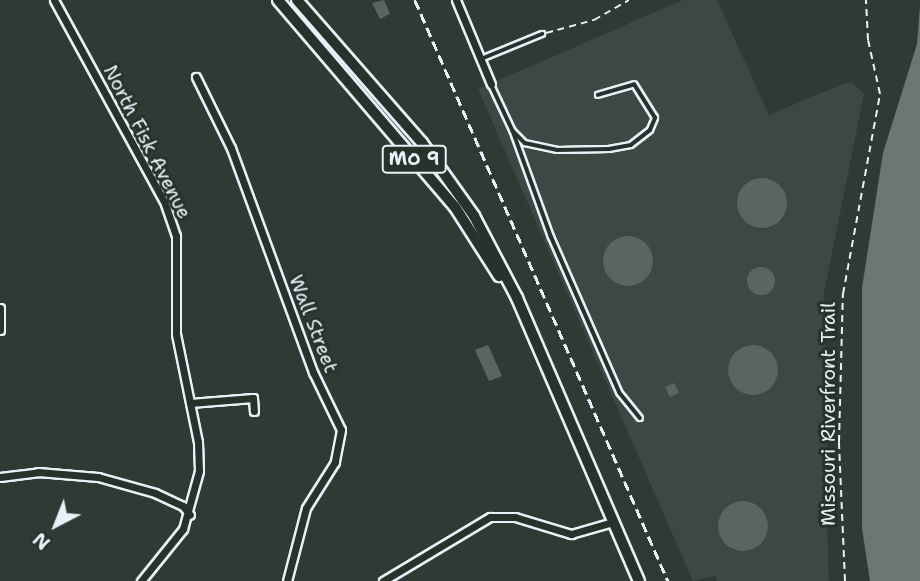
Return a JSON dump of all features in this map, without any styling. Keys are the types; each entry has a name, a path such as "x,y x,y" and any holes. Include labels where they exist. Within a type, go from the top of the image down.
{"main road":[{"name":"MO 9","path":"278,0 455,207 531,333"},
{"name":"MO 9","path":"297,0 460,194 502,268 639,581"}],"street":[{"name":"North Fisk Avenue","path":"54,0 173,223 178,253 176,334 199,464 190,515 171,549 141,581"},
{"path":"456,0 491,84"},
{"name":"Wall Street","path":"196,77 235,158 313,372 341,430 335,462 306,508 288,581"},
{"path":"0,308 0,330"},
{"path":"190,403 253,398 254,411"},
{"path":"0,477 58,473 108,479 164,497 190,515"},
{"path":"383,581 490,517 515,517 571,534 613,522"}],"lane":[{"path":"481,59 542,34"},
{"path":"491,84 513,131 551,236 620,393 640,418"},
{"path":"513,131 525,143 581,150 631,145 650,130 655,118 634,85 598,95"}],"path":[{"path":"542,34 594,20 629,0"},
{"name":"Missouri Riverfront Trail","path":"845,581 839,442 843,294 880,94 868,40 866,0"}],"shaded area":[{"path":"683,0 717,0 769,115 845,83 853,83 864,94 824,293 827,447 831,472 825,474 829,581 717,581 715,576 693,581 478,89"},
{"path":"920,6 920,581 870,581 862,528 862,288 883,153 917,44"}],"building":[{"path":"384,0 390,14 380,19 372,3"},
{"path":"762,178 780,185 787,203 780,221 762,228 744,221 737,203 744,185"},
{"path":"628,236 646,243 653,261 646,279 628,286 610,279 603,261 610,243"},
{"path":"761,267 771,271 775,281 771,291 761,295 751,291 747,281 751,271"},
{"path":"488,345 502,376 489,381 475,350"},
{"path":"753,345 771,352 778,370 771,388 753,395 735,388 728,370 735,352"},
{"path":"674,383 679,393 670,397 665,387"},
{"path":"743,501 761,508 768,526 761,544 743,551 725,544 718,526 725,508"}],"railway":[{"path":"415,0 668,581"}]}
